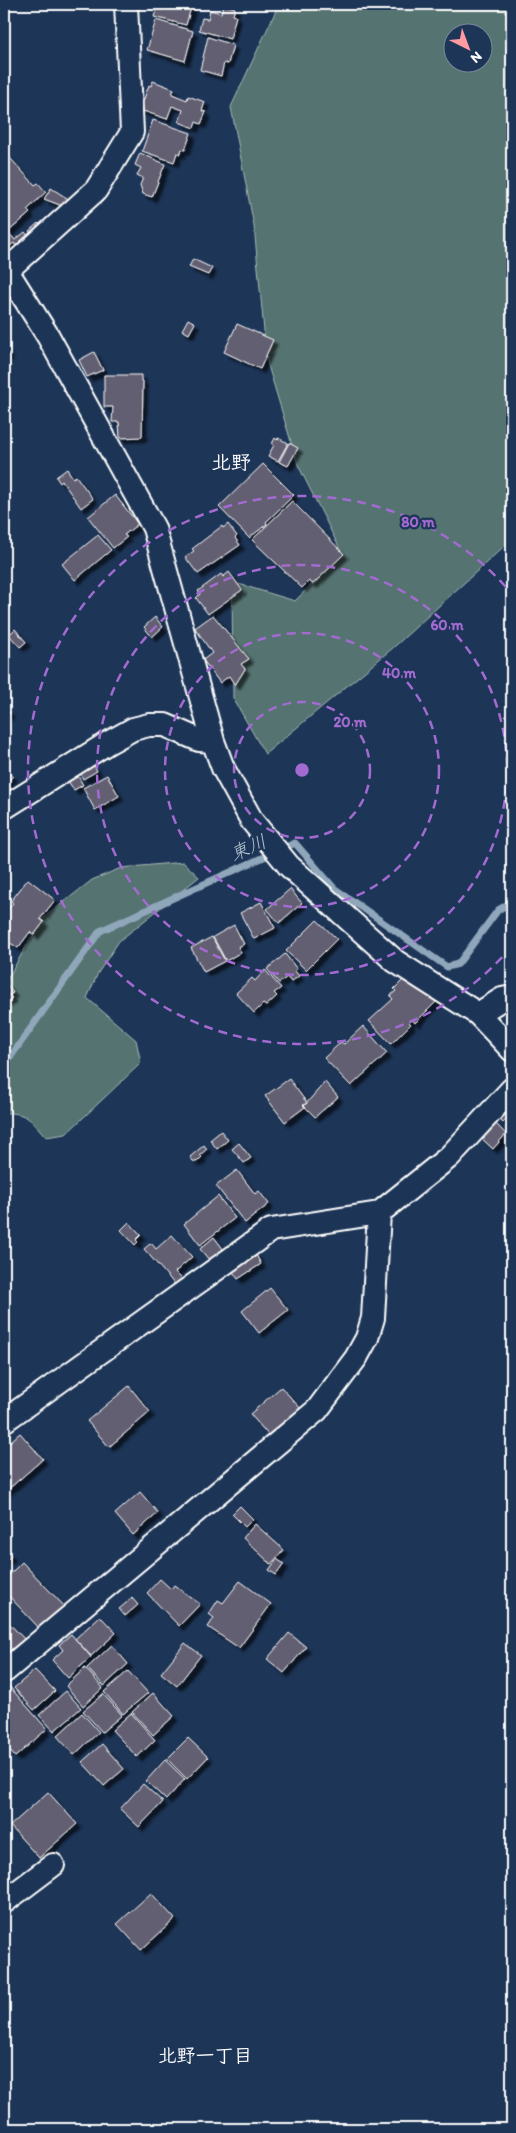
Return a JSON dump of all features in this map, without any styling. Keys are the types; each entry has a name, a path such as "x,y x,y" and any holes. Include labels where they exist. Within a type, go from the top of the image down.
{"street":[{"path":"126,4 132,132 96,190 5,270 48,336 154,528 213,741 236,794 252,821 281,857 395,961 478,1014 512,1050"},
{"path":"4,808 133,729 149,725 165,725 198,740 213,741"},
{"path":"478,1014 502,999 512,997"},
{"path":"4,1422 270,1230 379,1213 449,1158 512,1089"},
{"path":"5,1671 317,1410 356,1358 371,1325 379,1213"},
{"path":"4,1902 53,1865"}],"green space":[{"path":"279,4 512,4 512,539 394,647 265,754 233,698 232,582 295,601 342,553 298,465 267,362 254,226 231,107"},
{"path":"183,862 199,877 119,941 98,973 87,998 136,1040 141,1063 66,1134 46,1137 33,1122 24,1116 4,1113 4,985 41,920 92,880 121,868"}],"building":[{"path":"158,4 192,4 186,25 154,17"},
{"path":"224,5 235,8 233,15 236,16 230,39 199,30 202,18 208,19 210,10 221,13"},
{"path":"156,20 193,31 185,61 147,50"},
{"path":"208,37 233,45 228,64 224,63 221,76 200,70"},
{"path":"153,81 174,89 172,94 187,100 188,96 205,102 202,111 206,112 201,124 196,122 194,128 179,122 183,110 172,106 167,119 140,110 149,85 151,86"},
{"path":"153,120 191,133 185,150 182,149 180,154 177,153 174,162 142,151"},
{"path":"140,153 165,164 152,197 143,194 140,185 143,178 137,175 141,168 135,165"},
{"path":"9,157 35,185 38,183 46,192 27,210 30,213 8,232 15,240 25,232 30,238 17,248 14,243 7,248 4,245 4,162"},
{"path":"51,188 70,200 65,207 44,199"},
{"path":"38,223 43,228 33,236 29,231"},
{"path":"193,259 212,268 208,275 189,267"},
{"path":"188,319 195,323 189,334 182,330"},
{"path":"237,324 273,340 260,369 224,352"},
{"path":"4,347 9,355 4,359"},
{"path":"94,352 103,370 87,377 79,360"},
{"path":"104,375 141,375 141,381 143,381 142,437 120,438 119,422 112,422 113,407 104,407"},
{"path":"275,438 288,443 278,461 268,456 274,445 272,444"},
{"path":"289,443 298,448 288,466 279,462"},
{"path":"263,464 294,495 266,522 267,524 249,538 219,507"},
{"path":"67,469 73,478 76,476 93,499 81,508 62,481 60,483 56,477"},
{"path":"115,495 138,524 124,535 127,537 113,548 88,517"},
{"path":"292,501 344,554 313,584 309,581 302,588 252,540"},
{"path":"228,524 237,536 235,538 240,545 198,574 185,557 194,551 192,549 222,526 223,528"},
{"path":"98,535 111,550 75,580 62,564"},
{"path":"229,572 242,590 208,614 196,598 200,594 198,591 221,574 223,577"},
{"path":"213,615 249,659 241,664 245,669 235,685 229,676 220,683 203,660 212,653 195,628"},
{"path":"155,617 163,627 152,637 144,627"},
{"path":"15,629 26,642 20,647 9,635"},
{"path":"4,709 10,713 4,718"},
{"path":"94,765 97,771 83,779 80,773"},
{"path":"9,773 13,776 4,785 4,775 7,776"},
{"path":"107,775 119,796 95,810 83,788"},
{"path":"78,776 83,785 74,790 68,781"},
{"path":"28,879 55,900 40,919 44,922 34,935 30,932 18,948 4,939 4,915 13,903 11,901"},
{"path":"290,889 302,903 279,923 267,909"},
{"path":"261,902 275,928 254,939 240,913"},
{"path":"317,920 337,939 306,970 286,951"},
{"path":"234,925 244,944 238,947 241,952 226,961 213,937"},
{"path":"212,937 225,961 204,972 191,948"},
{"path":"285,954 297,969 295,971 299,976 291,982 287,977 279,983 267,969"},
{"path":"265,970 281,988 274,993 277,996 266,1006 263,1004 254,1013 236,993 252,978 255,981"},
{"path":"404,979 438,1000 415,1023 412,1019 409,1022 411,1024 391,1044 369,1021 393,999 390,996"},
{"path":"4,981 13,993 9,995 12,998 4,1005"},
{"path":"363,1026 387,1053 351,1086 324,1058 341,1042 344,1044"},
{"path":"289,1079 307,1103 303,1105 305,1107 285,1122 265,1096"},
{"path":"325,1082 338,1097 315,1117 304,1106"},
{"path":"512,1105 512,1120 509,1117 503,1123 498,1118"},
{"path":"494,1122 506,1134 493,1149 479,1136"},
{"path":"221,1131 228,1140 217,1149 210,1140"},
{"path":"239,1143 251,1158 244,1163 232,1149"},
{"path":"204,1145 207,1149 200,1155 202,1157 197,1162 193,1161 190,1157"},
{"path":"237,1170 255,1194 259,1191 269,1204 245,1223 216,1186"},
{"path":"218,1196 235,1218 200,1245 184,1224"},
{"path":"129,1222 141,1235 136,1240 138,1242 135,1245 121,1230"},
{"path":"172,1235 192,1257 175,1272 184,1281 177,1287 144,1249 151,1243 156,1249"},
{"path":"214,1237 224,1250 210,1261 200,1249"},
{"path":"255,1253 261,1264 238,1279 231,1269"},
{"path":"270,1288 288,1310 259,1333 242,1311"},
{"path":"129,1386 150,1412 109,1447 87,1421"},
{"path":"281,1387 302,1410 270,1437 250,1414"},
{"path":"20,1433 43,1459 4,1493 4,1447"},
{"path":"140,1492 158,1513 133,1535 115,1514"},
{"path":"240,1506 253,1519 245,1527 232,1514"},
{"path":"255,1524 284,1550 271,1564 243,1538"},
{"path":"4,1549 11,1556 4,1563"},
{"path":"277,1559 284,1564 276,1575 269,1570"},
{"path":"22,1562 65,1607 41,1630 4,1591 4,1580"},
{"path":"160,1579 171,1589 174,1585 200,1604 179,1626 147,1593"},
{"path":"240,1581 271,1604 239,1648 208,1627 214,1618 209,1614 218,1600 223,1603"},
{"path":"132,1598 138,1605 125,1616 119,1609"},
{"path":"100,1616 116,1633 91,1656 75,1639"},
{"path":"4,1618 28,1643 4,1660"},
{"path":"289,1633 306,1647 284,1673 267,1659"},
{"path":"71,1634 91,1657 68,1678 52,1660 63,1650 59,1645"},
{"path":"185,1643 201,1655 177,1686 161,1673"},
{"path":"112,1645 128,1664 104,1686 87,1668"},
{"path":"85,1668 103,1688 83,1706 66,1686"},
{"path":"35,1670 55,1691 34,1710 14,1688"},
{"path":"128,1671 148,1693 123,1714 104,1692"},
{"path":"8,1685 47,1729 15,1757 4,1744 4,1688"},
{"path":"66,1691 81,1708 54,1731 39,1715"},
{"path":"153,1693 174,1716 153,1735 132,1712"},
{"path":"103,1694 122,1715 102,1732 83,1711"},
{"path":"82,1713 99,1732 74,1755 57,1736"},
{"path":"131,1713 155,1740 137,1757 112,1730"},
{"path":"188,1738 208,1757 187,1779 167,1759"},
{"path":"102,1744 124,1769 104,1786 82,1762"},
{"path":"165,1760 185,1779 166,1800 146,1781"},
{"path":"143,1784 163,1802 139,1827 120,1809"},
{"path":"48,1792 77,1824 39,1858 10,1826"},
{"path":"151,1893 175,1919 141,1950 117,1924"}],"waterway":[{"name":"東川","path":"4,1066 100,931 295,843 334,888 447,967 458,964 498,910 512,902"}],"district":[{"name":"北野","path":"231,462"},
{"name":"北野一丁目","path":"205,2055"}]}
